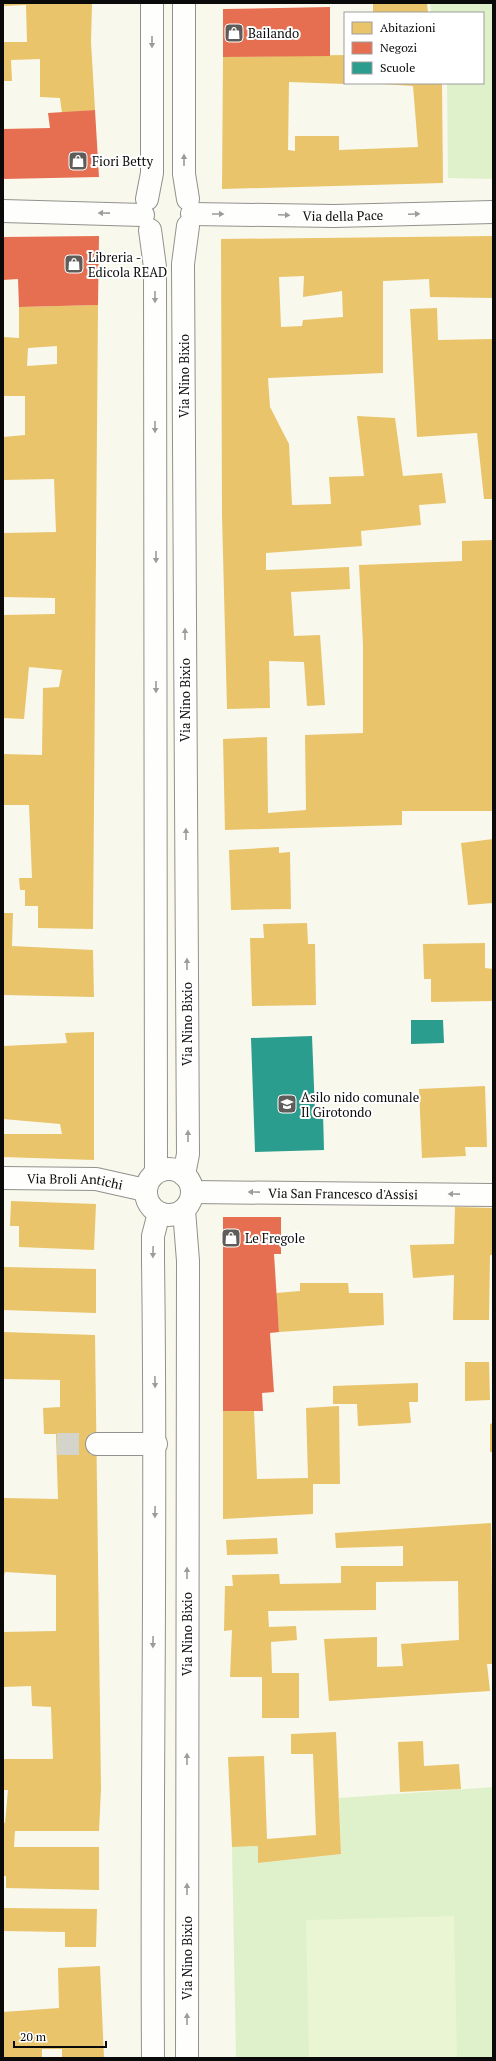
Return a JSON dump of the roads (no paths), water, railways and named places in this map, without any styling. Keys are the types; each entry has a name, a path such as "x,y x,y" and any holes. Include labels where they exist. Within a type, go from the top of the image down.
{"street":[{"path":"151,1181 171,1169 187,1192 172,1215 159,1213 148,1204 151,1181 155,267 147,215 152,173 152,3"},
{"name":"Via Nino Bixio","path":"184,3 184,174 189,213 183,264 188,1147 187,2058"},
{"path":"167,188 179,191 189,213 184,232 170,237 156,235 147,215 159,189 167,188"},
{"path":"3,212 147,215"},
{"name":"Via della Pace","path":"189,213 334,216 493,212"},
{"name":"Via Broli Antichi","path":"3,1178 151,1181"},
{"name":"Via San Francesco d'Assisi","path":"187,1192 493,1195"},
{"path":"153,2058 152,1669 156,1444 153,1236 159,1213"},
{"path":"96,1444 156,1444"}],"tunnel":[{"path":"57,1444 97,1444"}],"place":[{"name":"Bailando","path":"234,33"},
{"name":"Fiori Betty","path":"78,161"},
{"name":"Libreria - Edicola READ","path":"74,264"},
{"name":"Asilo nido comunale Il Girotondo","path":"287,1104"},
{"name":"Le Fregole","path":"231,1238"}]}
